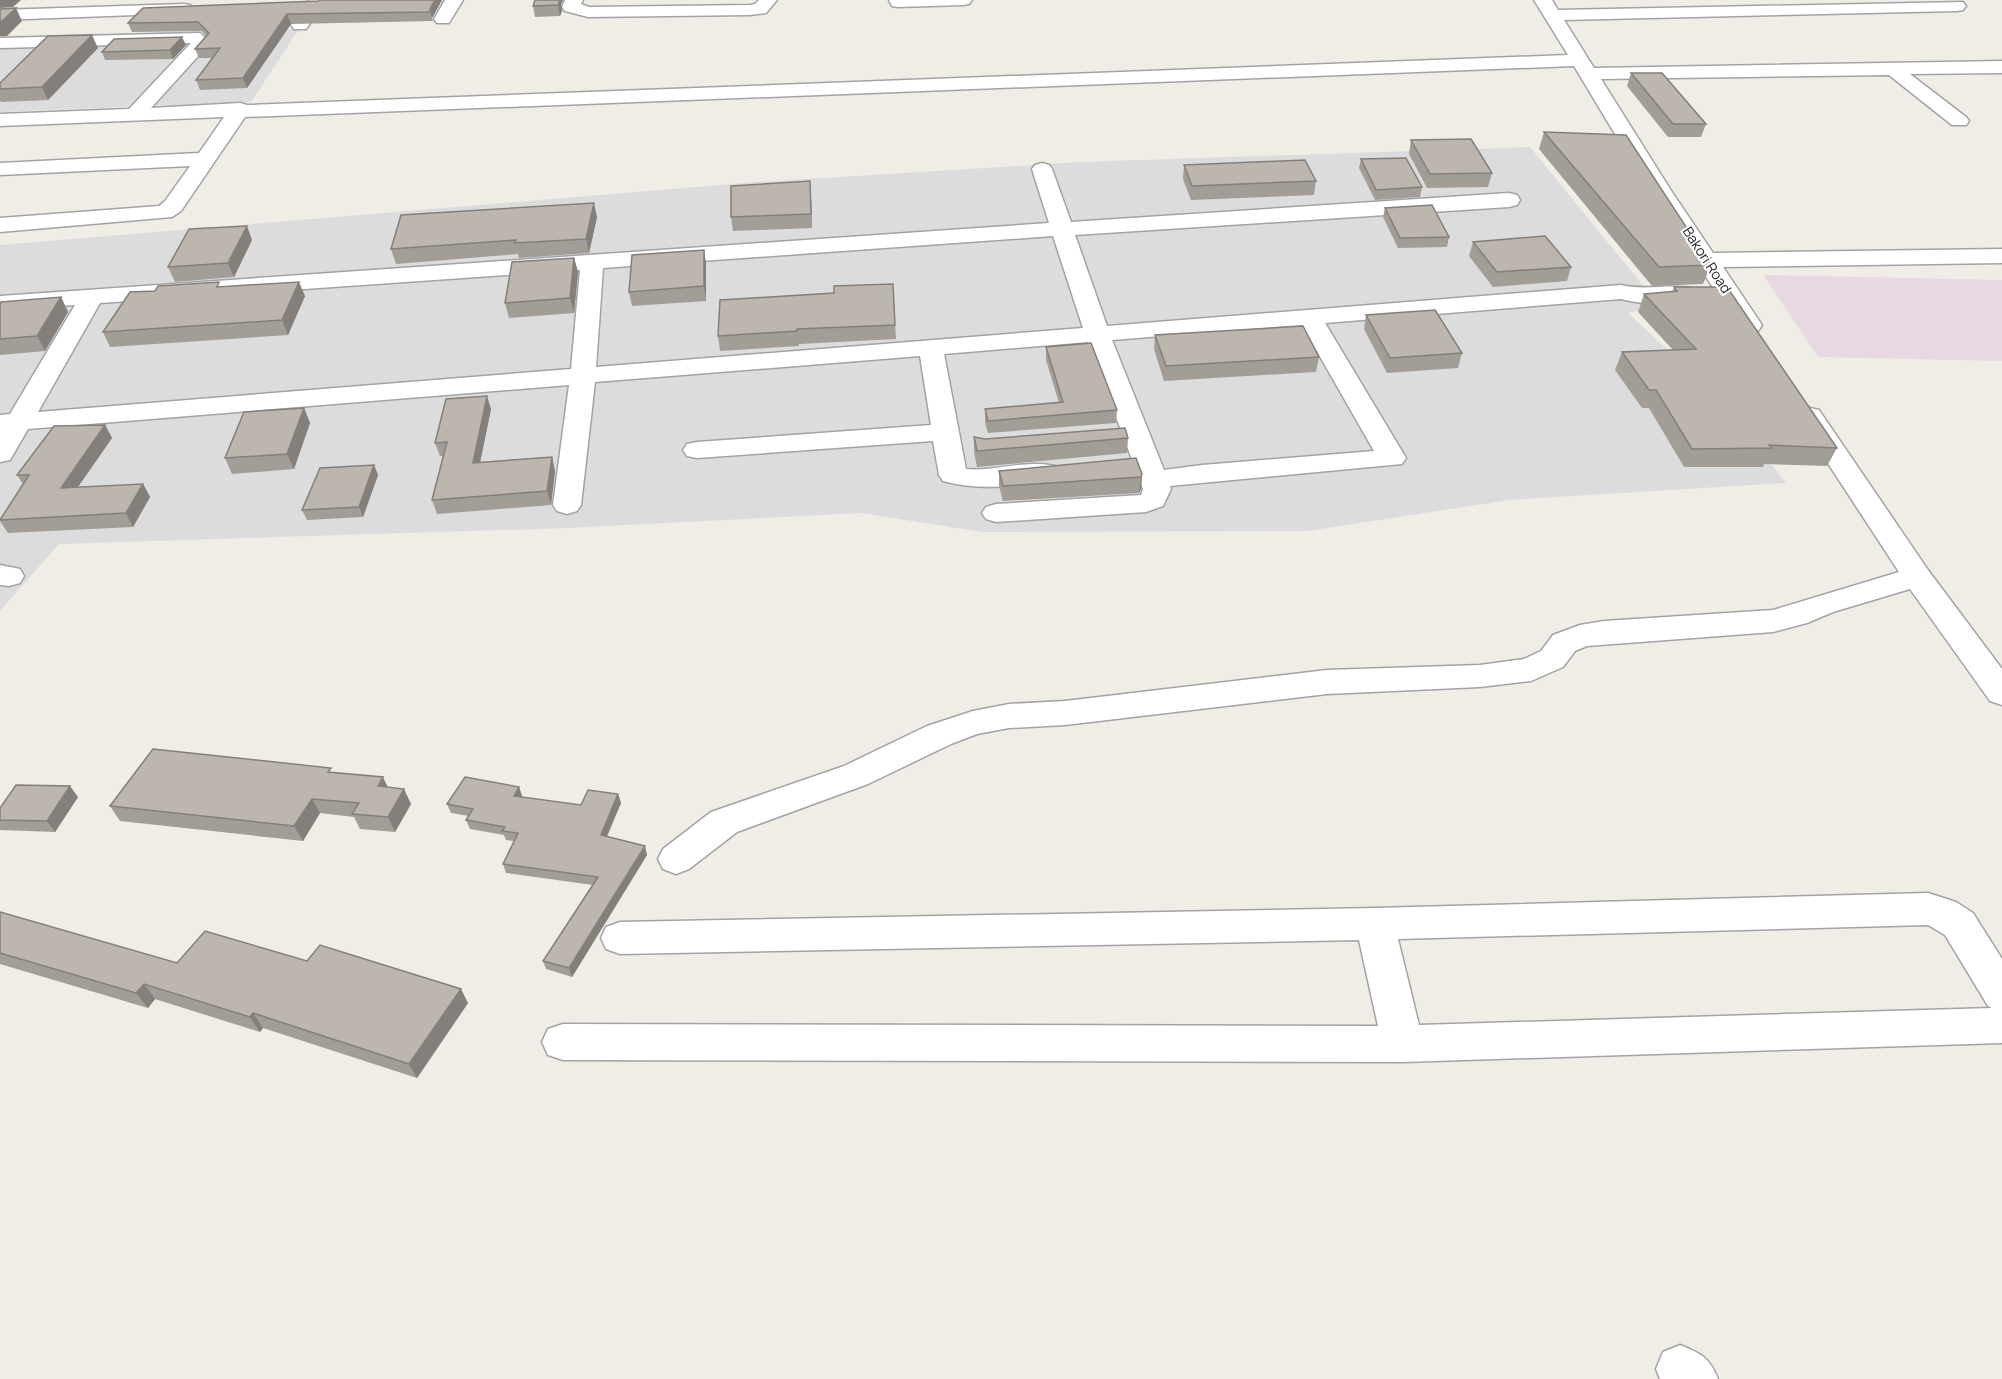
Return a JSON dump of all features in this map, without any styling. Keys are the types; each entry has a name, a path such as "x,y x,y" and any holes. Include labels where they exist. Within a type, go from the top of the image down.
{"street":[{"path":"443,19 454,0"},
{"path":"574,0 571,7 588,12 750,10 760,9 768,0"},
{"path":"898,0 898,2 963,0"},
{"path":"291,5 316,2"},
{"path":"300,25 316,2"},
{"path":"1547,7 1957,6"},
{"name":"Bakori Road","path":"1547,7 1659,189 1764,347"},
{"path":"0,15 198,8"},
{"path":"4,47 165,37 199,39 201,43 191,56 136,113"},
{"path":"0,120 240,109 1586,71 2002,67"},
{"path":"1586,71 2002,72"},
{"path":"1897,73 1959,121"},
{"path":"0,225 164,212 173,206 240,109"},
{"path":"0,169 206,159"},
{"path":"996,513 1146,503 1156,495 1157,489 1141,468 1123,433 1099,339 1042,169"},
{"path":"0,303 592,260 1509,200"},
{"path":"1708,260 2002,256"},
{"path":"567,505 583,381 592,260"},
{"path":"6,434 583,381 1312,322 1627,302 1636,296 1729,293"},
{"path":"6,434 92,296"},
{"path":"1141,468 1202,473 1392,458 1312,322"},
{"path":"931,354 953,475 960,478 1075,469"},
{"path":"1795,393 1917,577 2002,693"},
{"path":"697,450 945,432"},
{"path":"676,859 724,822 856,775 939,735 973,723 1009,716 1076,712 1327,682 1480,676 1531,670 1552,659 1564,643 1580,636 1604,632 1773,621 1796,616 1822,605 1917,577"},
{"path":"620,938 1375,924 1928,909 1943,913 1959,924 1997,976"},
{"path":"1375,924 1403,1044"},
{"path":"563,1042 1403,1044 2002,1025"}],"shaded area":[{"path":"299,29 251,102 0,112 0,36"},
{"path":"1530,147 1659,305 1628,313 1692,373 1735,420 1786,483 1509,500 1307,531 983,532 861,513 568,528 59,544 0,611 0,245 756,182 1081,162"},
{"path":"1763,275 2002,280 2002,361 1818,357"}],"building":[{"path":"319,0 435,0 430,12 287,14 243,78 196,80 220,48 195,49 209,33 198,22 128,23 143,8"},
{"path":"535,0 560,0 558,5 533,6"},
{"path":"16,8 1,22 0,22 0,9"},
{"path":"92,35 42,87 0,89 0,83 48,36"},
{"path":"182,37 170,50 102,52 114,39"},
{"path":"1631,73 1662,73 1706,124 1673,124"},
{"path":"1544,132 1626,135 1711,265 1659,267"},
{"path":"1471,139 1492,173 1430,174 1411,140"},
{"path":"1406,158 1422,187 1376,190 1361,159"},
{"path":"1305,160 1316,181 1192,186 1184,165"},
{"path":"810,181 811,214 731,217 731,186"},
{"path":"594,203 586,239 515,243 516,240 391,249 401,215"},
{"path":"1432,205 1449,237 1400,238 1385,208"},
{"path":"247,226 228,263 168,267 189,229"},
{"path":"1545,236 1571,267 1497,272 1473,242"},
{"path":"704,250 704,286 629,292 632,255"},
{"path":"574,258 570,298 505,303 512,262"},
{"path":"219,282 217,287 299,282 282,320 103,332 130,292 155,291 158,286"},
{"path":"893,284 895,325 797,329 797,331 718,336 720,300 834,293 834,286"},
{"path":"1674,287 1727,287 1837,448 1769,445 1772,448 1692,449 1656,390 1649,390 1622,352 1696,349 1644,294 1677,291"},
{"path":"61,297 37,336 0,339 1,302"},
{"path":"1435,310 1462,353 1390,358 1366,315"},
{"path":"1303,326 1319,357 1166,366 1155,335"},
{"path":"1091,343 1117,410 988,421 985,409 1063,402 1046,347"},
{"path":"487,396 473,463 552,457 547,491 432,500 447,442 435,443 446,399"},
{"path":"304,408 287,454 225,458 244,412"},
{"path":"105,425 61,488 143,484 126,513 0,520 29,475 17,475 54,426"},
{"path":"1125,428 1128,438 977,451 974,437 985,439"},
{"path":"1136,458 1141,477 1003,486 999,471"},
{"path":"374,465 359,507 302,510 320,468"},
{"path":"153,749 331,768 328,772 383,777 378,786 404,789 388,817 352,814 359,803 312,799 294,826 110,806"},
{"path":"465,777 519,787 514,796 581,805 588,790 618,794 601,835 645,846 569,968 543,961 598,877 503,864 518,833 502,831 505,827 466,820 473,809 447,804"},
{"path":"16,785 70,786 47,821 0,820 0,808"},
{"path":"0,912 177,963 205,931 307,961 320,945 461,989 409,1064 253,1013 250,1017 144,984 136,993 0,953"}]}
